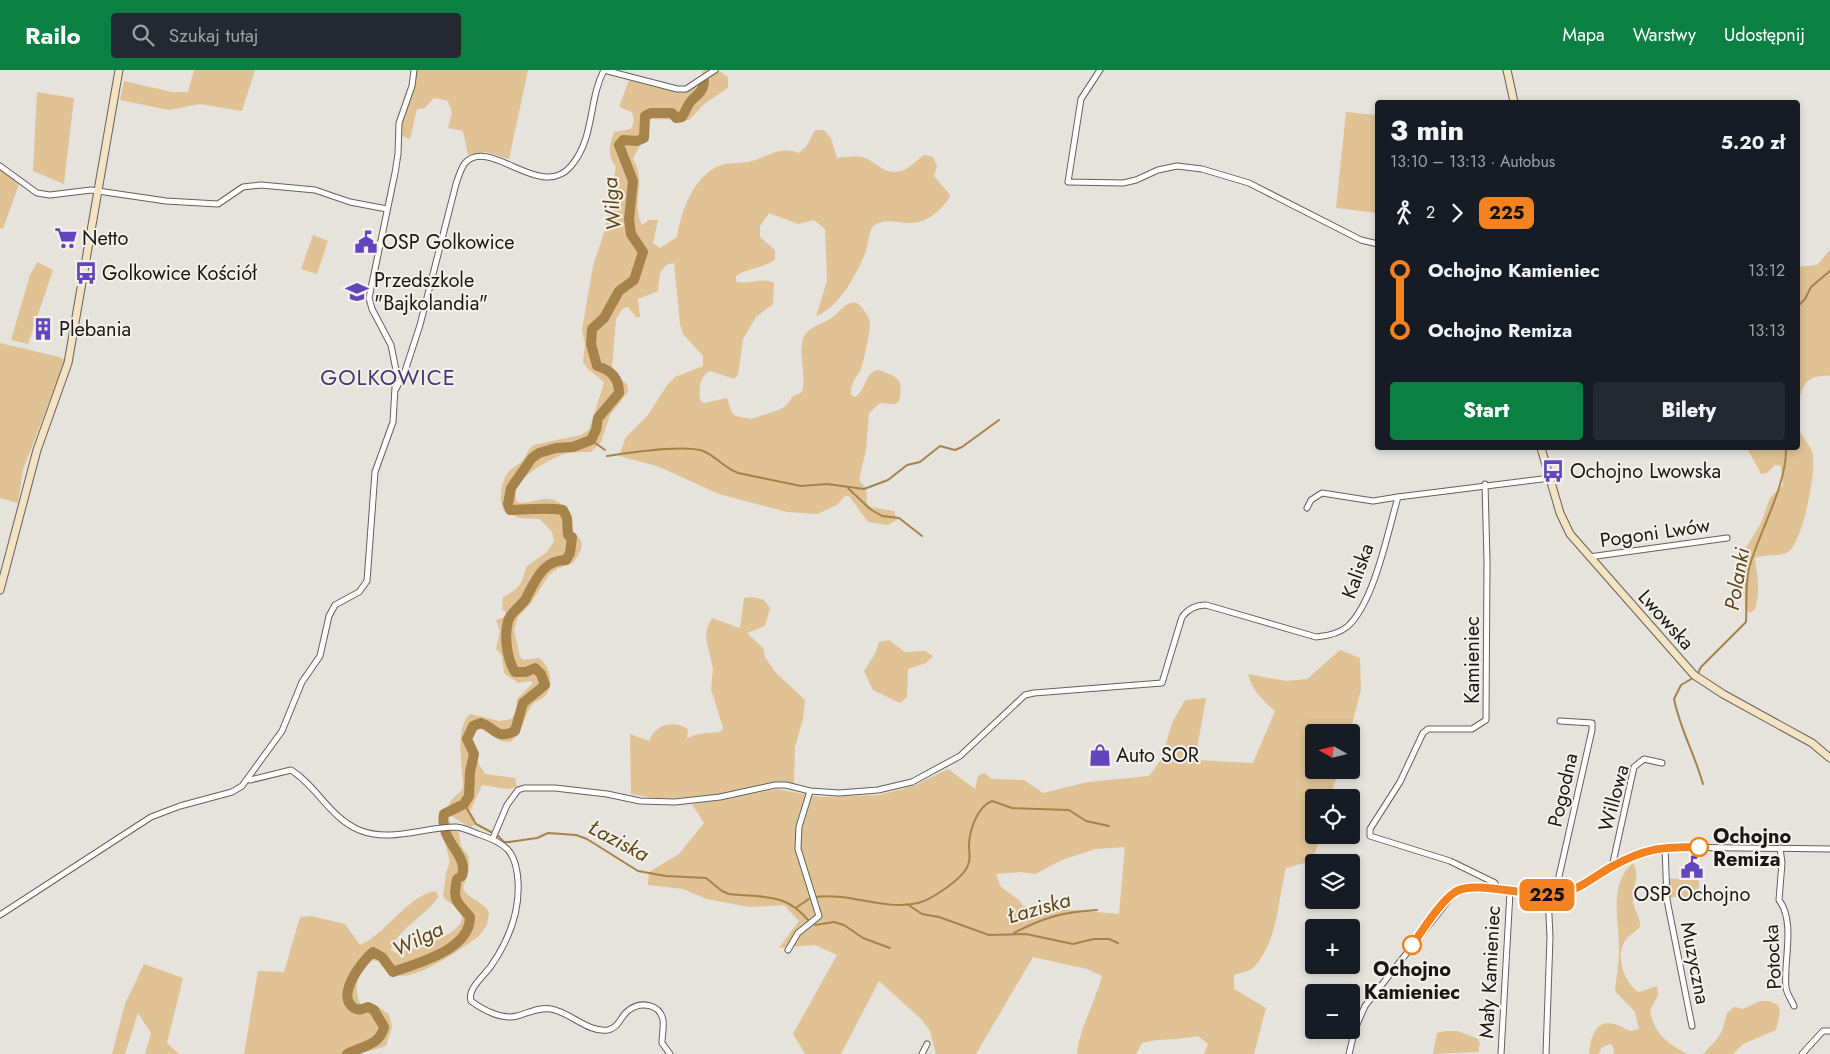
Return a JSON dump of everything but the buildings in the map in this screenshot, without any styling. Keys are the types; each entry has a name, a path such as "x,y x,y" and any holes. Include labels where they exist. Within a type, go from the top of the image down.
{"street":[{"path":"0,590 37,450 68,363 119,70"},
{"path":"0,915 152,817 180,806 232,792 249,780 282,731 302,682 320,656 329,616 335,605 359,592 367,581 375,472 393,422 396,370 391,345 372,309 369,298 398,154 398,123 412,86 414,70"},
{"path":"395,390 405,371 420,325 456,184 465,163 474,158 487,157 542,178 558,176 570,168 581,152 590,126 596,84 604,70 677,89 686,89 715,70"},
{"path":"1100,70 1081,99 1068,182 1123,183 1136,180 1158,170 1177,166 1202,169 1249,183 1361,240 1375,243"},
{"path":"1507,70 1514,100"},
{"path":"0,166 37,193 44,195 99,191 159,200 218,204 244,187 261,185 315,190 350,202 387,209"},
{"name":"Lwowska","path":"1542,450 1560,513 1568,531 1588,557 1694,675 1812,743 1830,758"},
{"path":"1307,508 1311,500 1322,493 1373,501 1485,484 1550,478"},
{"name":"Kamieniec","path":"1485,484 1487,561 1486,720 1472,729 1428,729 1423,733 1400,782 1370,829 1370,836 1468,869 1494,883 1497,890"},
{"name":"Kaliska","path":"810,791 839,793 878,790 912,782 960,756 1019,699 1028,694 1162,683 1184,614 1196,606 1206,606 1316,637 1332,636 1348,626 1365,603 1398,497"},
{"name":"Pogoni Lwów","path":"1588,557 1727,538"},
{"name":"Pogodna","path":"1555,894 1592,730 1592,723 1560,721"},
{"name":"Willowa","path":"1612,867 1634,767 1644,759 1662,763"},
{"path":"249,780 291,770 302,777 339,818 356,829 373,835 386,837 457,827 493,838 510,851 514,858 519,898 510,932 495,959 471,991 471,1001 506,1017 550,1009 566,1014 598,1030 608,1030 616,1027 628,1010 648,1004 656,1009 663,1019 662,1043 670,1054"},
{"path":"493,838 506,805 518,790 524,788 555,788 655,802 711,798 786,785 810,791 799,827 798,848 819,916 798,933 788,950"},
{"path":"1349,1054 1355,1029 1365,1006 1455,892 1467,887 1548,895 1563,893 1644,852 1665,847 1830,849"},
{"name":"Muzyczna","path":"1665,847 1667,900 1692,1026"},
{"name":"Potocka","path":"1780,848 1782,863 1779,900 1786,909 1789,956 1786,989 1794,1006"},
{"name":"Mały Kamieniec","path":"1501,1054 1510,892"},
{"path":"1546,1054 1550,937 1548,895"},
{"path":"1802,1054 1810,1043 1823,1031 1830,1031"},
{"path":"922,1054 926,1044"}],"shaded area":[{"path":"194,70 255,70 242,111 200,104 169,110 120,100 124,81 172,92 188,92"},
{"path":"417,70 528,70 509,159 486,152 468,155 463,131 448,128 452,113 448,101 434,98 425,108 417,109 410,139 400,135 404,111"},
{"path":"703,70 718,70 728,77 728,88 704,104 689,120 648,119 644,137 633,159 639,177 639,217 642,225 649,220 658,220 653,243 660,248 677,237 686,205 704,176 722,165 752,161 775,152 792,151 799,153 806,147 815,130 824,130 831,138 837,158 862,157 891,172 904,170 924,155 933,157 937,166 934,176 950,195 947,202 938,211 919,222 888,221 873,226 866,252 851,282 831,306 816,316 827,281 825,229 814,220 798,224 769,213 760,226 760,237 775,250 775,260 741,273 736,276 736,281 765,280 774,283 773,304 756,317 743,339 738,375 734,379 710,371 704,376 700,387 700,400 704,403 727,398 732,413 736,416 751,419 779,410 787,405 792,397 802,392 804,379 802,346 805,335 811,329 830,319 846,305 850,303 859,304 870,321 870,326 863,362 852,385 851,395 855,397 859,394 870,374 878,370 898,379 901,387 899,401 895,404 880,403 869,413 866,450 859,480 866,488 867,504 871,507 894,511 897,520 888,525 868,522 849,496 845,496 837,505 817,514 787,512 719,494 657,466 619,456 626,437 647,416 668,384 675,377 703,366 703,356 683,334 680,324 674,263 666,265 660,273 658,291 638,299 640,317 636,317 628,307 623,308 616,319 612,368 617,376 627,384 628,392 610,415 601,442 591,452 574,452 550,460 523,479 515,491 516,500 519,503 549,499 554,500 567,509 563,527 566,531 577,536 582,543 580,552 573,563 557,569 549,575 531,603 518,617 514,630 520,657 523,660 539,658 543,661 550,676 550,687 545,696 535,702 529,709 521,729 510,742 501,741 483,724 479,726 471,742 478,763 485,774 515,778 517,787 508,789 482,785 470,811 475,819 475,824 471,827 453,817 449,809 450,802 463,787 460,749 462,729 465,720 470,714 499,721 511,719 516,712 517,699 533,683 530,681 518,683 504,673 502,656 496,649 500,631 496,620 505,617 506,612 502,610 503,597 518,588 527,566 547,552 554,541 552,532 540,519 519,518 504,511 501,496 504,479 510,470 522,461 529,449 534,445 581,435 589,430 604,382 588,369 583,362 585,344 582,330 593,266 605,230 616,167 610,154 611,142 614,132 631,129 634,121 632,112 619,107 629,80 675,92 688,91 707,80 702,74"},
{"path":"37,92 74,98 64,184 33,171"},
{"path":"1346,112 1375,115 1375,213 1336,208"},
{"path":"0,169 19,184 3,229 0,228"},
{"path":"313,235 328,241 317,274 301,269"},
{"path":"1830,250 1830,376 1814,377 1805,385 1800,397 1800,267 1817,265"},
{"path":"37,262 53,270 28,344 11,340 30,275"},
{"path":"0,343 65,360 23,470 18,503 0,498"},
{"path":"1800,431 1811,448 1813,461 1808,505 1798,535 1788,552 1755,558 1758,595 1755,609 1750,613 1745,609 1744,551 1761,523 1770,498 1783,485 1781,466 1775,465 1767,473 1761,474 1748,450 1800,450"},
{"path":"754,597 764,600 770,608 765,626 747,633 763,648 765,657 776,673 805,700 803,719 795,747 794,783 767,785 710,796 687,798 665,798 631,794 630,734 649,741 660,727 671,724 688,729 687,738 698,734 720,732 723,728 711,689 713,669 706,638 707,628 712,618 740,628 744,598"},
{"path":"889,640 905,652 925,651 933,656 926,663 908,669 907,697 900,703 873,690 864,671 876,652 879,642"},
{"path":"1340,650 1360,658 1361,690 1352,724 1305,724 1305,779 1336,779 1332,789 1305,789 1305,844 1318,844 1314,854 1305,854 1305,863 1286,868 1273,932 1263,956 1253,968 1234,975 1234,989 1266,1008 1254,1054 1204,1054 1208,1044 1198,1036 1142,1043 1136,1054 1077,1054 1084,1024 1102,976 1087,969 1033,957 976,1054 936,1054 930,1031 922,1020 879,981 841,1054 805,1054 793,1034 837,955 815,945 779,948 799,921 784,905 749,907 707,899 683,889 648,885 649,872 679,854 704,823 692,804 777,789 820,797 879,795 913,786 948,769 975,789 978,776 984,773 992,779 1024,780 1043,793 1088,782 1149,776 1162,758 1172,723 1185,700 1206,698 1195,760 1253,763 1275,711 1258,694 1248,674 1286,681 1307,679","holes":["1125,847 1119,914 1023,906 1020,901 1001,887 996,874 1021,872 1035,874 1062,860 1096,849"]},
{"path":"445,817 459,833 461,846 469,857 469,870 463,888 468,895 483,905 489,912 487,925 479,936 462,948 416,973 405,976 397,975 382,963 375,961 371,961 362,968 357,981 357,994 361,1005 378,1007 389,1014 392,1027 386,1046 359,1054 244,1054 258,971 284,972 300,917 311,916 345,924 360,945 370,940 416,899 436,891 438,897 433,904 398,936 391,950 396,953 425,945 449,934 457,927 462,920 461,913 458,908 443,897 446,873 450,862 443,834"},
{"path":"1633,863 1636,877 1633,901 1640,927 1623,944 1621,951 1622,967 1633,988 1639,992 1657,986 1658,995 1650,1010 1658,1032 1673,1046 1687,1054 1614,1054 1613,1046 1610,1044 1601,1048 1599,1054 1589,1054 1593,1036 1600,1025 1606,1023 1613,1024 1630,1031 1639,1029 1635,1012 1615,991 1619,962 1617,893 1625,872"},
{"path":"1699,878 1699,897 1670,897 1670,879"},
{"path":"144,964 183,978 167,1043 179,1054 145,1054 151,1033 138,1013 125,1054 112,1054 125,1004"},
{"path":"1760,1001 1769,1001 1778,1005 1780,1013 1776,1030 1743,1044 1733,1054 1703,1054 1722,1031 1727,1013 1734,1007 1743,1009"},
{"path":"1458,1031 1478,1039 1480,1043 1478,1052 1433,1054 1437,1033"}],"waterway":[{"name":"Wilga","path":"347,1054 374,1042 382,1033 384,1027 374,1010 368,1007 354,1008 349,1003 347,995 352,979 368,956 373,952 382,957 393,972 441,954 452,947 468,928 470,917 455,897 457,879 462,876 463,868 446,832 444,814 464,804 469,796 470,772 474,754 467,739 473,726 481,723 499,734 515,731 523,703 545,685 541,674 535,668 526,672 515,672 512,667 506,641 508,621 525,600 540,573 551,564 566,560 570,553 572,537 568,535 567,518 563,510 510,510 508,504 511,488 532,458 539,453 556,448 573,447 591,440 596,430 598,418 619,393 618,383 613,375 597,366 591,344 592,329 604,318 619,291 634,280 643,252 631,234 629,219 633,181 619,145 623,140 637,141 644,138 645,116 651,113 672,113 676,118 682,117 690,103 702,90 704,80"},
{"name":"Polanki","path":"1800,304 1811,287 1830,271"},
{"path":"607,456 656,450 694,449 708,453 738,473 801,486 827,484 864,489 888,480 907,465 920,462 940,446 955,450 962,447 999,420"},
{"path":"591,440 605,450"},
{"name":"Polanki","path":"1698,673 1701,667 1746,622 1749,568 1782,477 1786,450"},
{"path":"848,488 870,509 882,516 899,518 922,536"},
{"name":"Polanki","path":"1693,678 1681,685 1674,699 1703,784"},
{"path":"815,897 841,897 892,905 918,903 931,898 954,882 965,870 969,860 969,840 972,827 982,808 992,801 1012,808 1069,810 1086,821 1109,826"},
{"name":"Łaziska","path":"464,804 476,824 491,832"},
{"name":"Łaziska","path":"497,835 504,842 537,838 548,833 576,835 587,839 638,871 666,876 706,878 722,891 729,894 773,898 782,901 791,905 809,921"},
{"name":"Łaziska","path":"797,907 809,899"},
{"name":"Łaziska","path":"907,904 922,914 939,917 989,935 1026,934 1073,944 1094,939 1109,939 1118,943"},
{"name":"Łaziska","path":"1014,933 1054,916 1097,910"},
{"path":"815,925 834,922 844,925 863,938 890,948"}],"bus line":[{"name":"225","path":"1412,945 1448,899 1455,892 1467,887 1476,886 1535,895 1563,893 1612,867 1655,848 1699,847"}],"place":[{"name":"Netto","path":"66,238"},
{"name":"OSP Golkowice","path":"366,242"},
{"name":"Golkowice Kościół","path":"86,273"},
{"name":"Przedszkole \"Bajkolandia\"","path":"357,292"},
{"name":"Plebania","path":"43,329"},
{"name":"Ochojno Lwowska","path":"1553,471"},
{"name":"Auto SOR","path":"1100,755"},
{"name":"Ochojno Remiza","path":"1699,847"},
{"name":"OSP Ochojno","path":"1692,867"},
{"name":"Ochojno Kamieniec","path":"1412,945"}],"district":[{"name":"GOLKOWICE","path":"388,377"}]}
